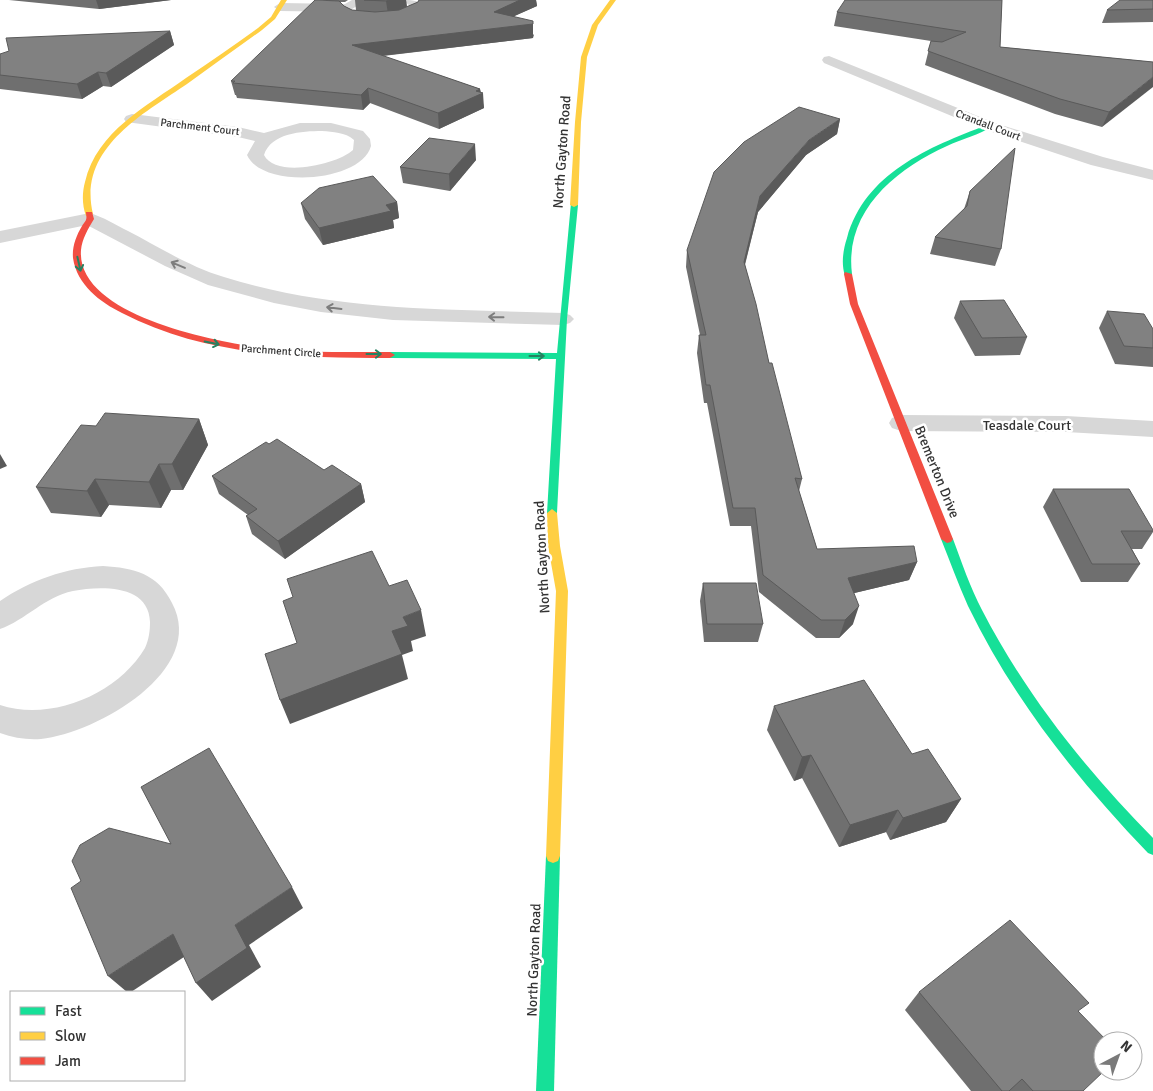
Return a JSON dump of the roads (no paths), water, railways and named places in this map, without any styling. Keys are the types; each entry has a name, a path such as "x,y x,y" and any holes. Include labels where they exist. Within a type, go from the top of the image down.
{"street":[{"path":"90,219 85,203 93,166 107,144 132,119 260,29 273,18 282,4 350,12 362,0"},
{"path":"376,20 401,18 414,12 417,5 409,0"},
{"name":"North Gayton Road","path":"545,1091 562,591 554,546 552,515 562,319 577,172 578,122 584,57 595,25 613,0"},
{"name":"Crandall Court","path":"829,60 989,126 1097,161 1153,175"},
{"name":"Parchment Court","path":"132,119 240,132 267,138"},
{"path":"330,126 351,131 359,136 363,141 363,147 354,158 332,168 318,171 289,172 276,170 259,161 256,156 256,150 267,138 289,130 330,126"},
{"name":"Bremerton Drive","path":"989,126 933,148 906,163 886,178 869,196 856,217 848,243 847,270 854,304 976,611 1005,663 1047,728 1128,823 1153,848"},
{"path":"0,237 90,219 180,266 215,281 274,298 321,306 393,314 562,319"},
{"name":"Parchment Circle","path":"90,219 79,237 77,253 82,275 91,288 104,300 136,318 174,334 216,344 286,352 561,356"},
{"name":"Teasdale Court","path":"901,422 1066,424 1153,429"},
{"path":"0,617 21,601 46,588 72,580 97,577 121,578 141,585 155,597 164,613 165,632 158,653 144,674 122,694 96,710 66,721 37,725 10,723 0,719"}]}
